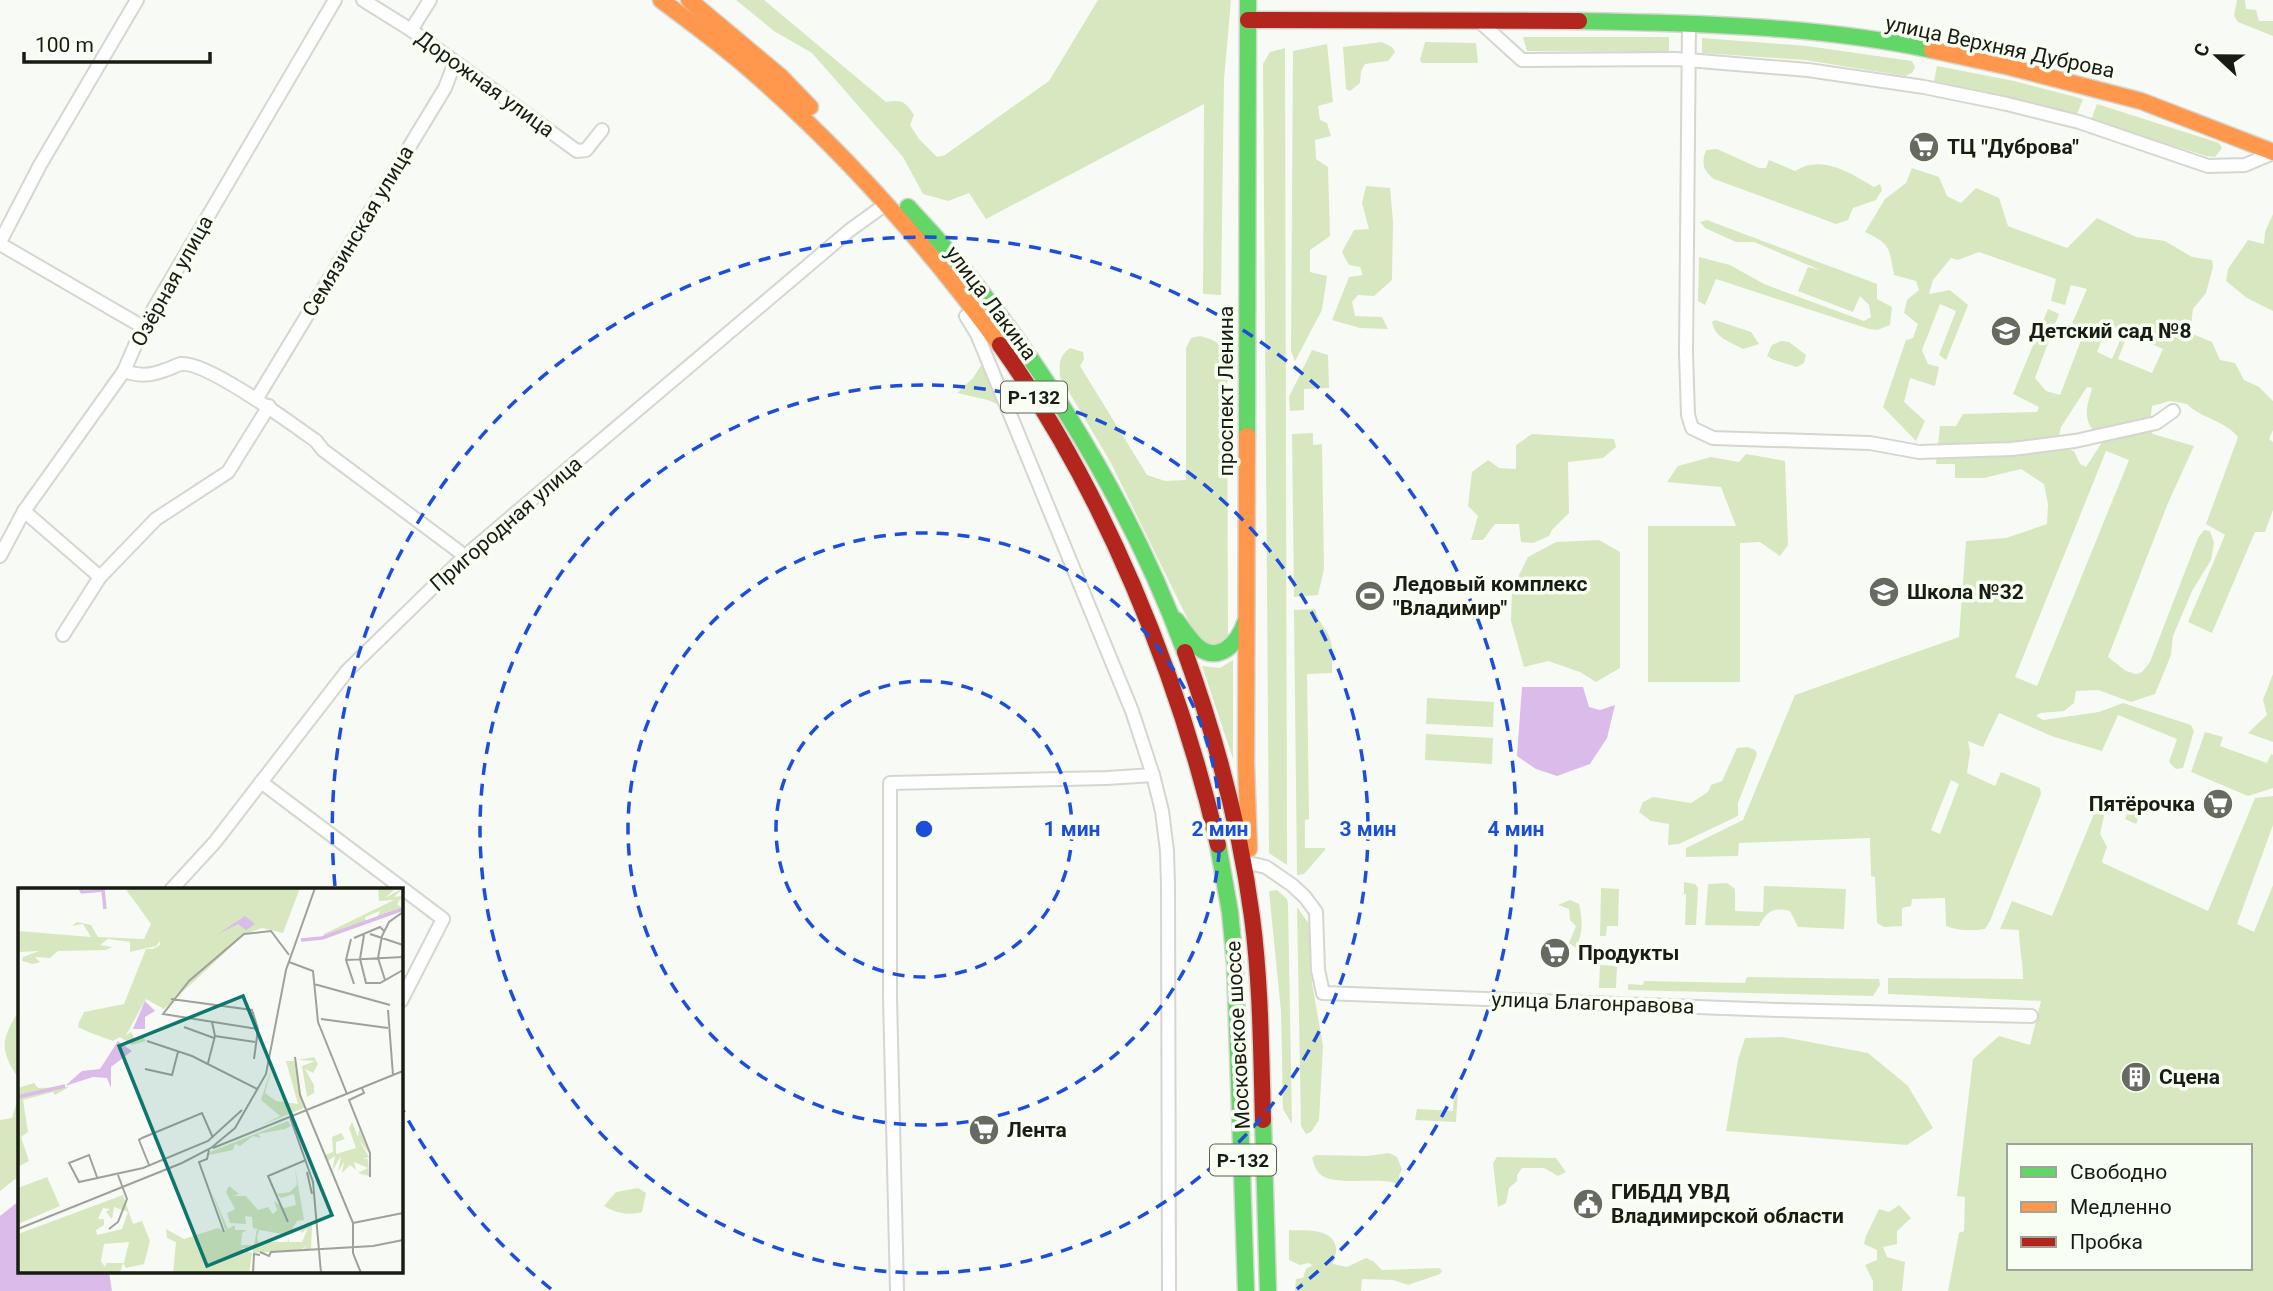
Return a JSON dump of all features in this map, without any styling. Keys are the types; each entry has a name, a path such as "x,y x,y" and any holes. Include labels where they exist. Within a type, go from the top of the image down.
{"main road":[{"name":"улица Лакина","path":"662,0 747,67 886,204 988,329 1035,399 1079,474 1115,544 1139,600 1182,716 1222,862 1230,912"},
{"name":"улица Лакина","path":"689,0 781,77 913,212 951,255 1021,345 1086,446 1142,551 1172,616 1205,706 1227,788 1251,903"},
{"name":"проспект Ленина","path":"1230,912 1243,861 1246,782 1248,0"},
{"name":"улица Верхняя Дуброва","path":"1248,20 1417,19 1689,24 1858,38 1908,45 2010,66 2141,101 2273,152"},
{"path":"1172,616 1196,645 1210,653 1218,653 1237,641 1247,611"},
{"path":"1196,767 1213,784 1227,788 1239,784 1246,764"},
{"path":"1196,767 1243,861"},
{"name":"проспект Ленина","path":"1238,836 1246,782"},
{"name":"Московское шоссе","path":"1251,903 1265,1141 1268,1291"},
{"name":"Московское шоссе","path":"1230,912 1242,1113 1246,1291"}],"street":[{"path":"137,0 40,165 0,243 143,327"},
{"name":"Озёрная улица","path":"0,556 24,511 124,371 143,327 335,0"},
{"name":"Дорожная улица","path":"363,0 411,30 577,151 586,150 602,130"},
{"path":"411,30 430,0"},
{"path":"1479,21 1522,60 1689,59 1808,70 1924,87 2079,122 2208,166 2245,165 2273,152"},
{"path":"1689,24 1686,342 1688,415 1692,428 1713,438 1870,443 1923,452 2012,449 2075,441 2156,423 2173,411"},
{"name":"Семязинская улица","path":"257,398 445,88 455,62"},
{"name":"Пригородная улица","path":"173,888 215,842 347,671 465,556 850,230 886,204"},
{"path":"934,261 946,286 977,334 1118,677 1153,775 1162,810 1168,863 1169,1291"},
{"path":"124,371 153,376 182,364 201,369 257,398 465,556"},
{"path":"63,635 100,577 156,519 228,472 269,407"},
{"path":"24,511 100,577"},
{"path":"897,1291 891,1010 890,783 1153,775"},
{"path":"261,782 402,888"},
{"name":"улица Благонравова","path":"1243,861 1266,867 1292,885 1306,897 1316,912 1318,970 1323,993 1777,1010 2031,1016"},
{"path":"402,888 443,919 402,1000"}],"green space":[{"path":"736,0 764,0 886,102 900,101 906,104 914,115 910,125 919,139 937,157 945,155 1049,81 1098,0 1231,0 1224,79 1221,295 1203,294 1204,104 986,219 969,193 948,201 923,194 903,157 812,53 774,31"},
{"path":"2237,0 2245,0 2246,9 2256,10 2259,21 2273,21 2273,36 2238,22 2234,16"},
{"path":"1523,37 1669,37 1669,52 1527,51"},
{"path":"1702,38 1807,46 1912,61 1915,67 1912,73 1905,76 1805,60 1702,53"},
{"path":"1382,42 1392,47 1395,52 1388,61 1365,64 1360,83 1350,91 1346,89 1343,47"},
{"path":"1425,42 1476,43 1478,63 1422,63 1420,60"},
{"path":"1327,44 1333,102 1318,106 1320,120 1327,123 1331,136 1315,140 1316,159 1328,167 1330,236 1310,250 1310,272 1327,276 1322,310 1295,361 1291,351 1293,51"},
{"path":"1285,48 1287,865 1269,853 1263,64 1270,52"},
{"path":"1937,66 2014,81 2083,99 2076,117 2007,97 1934,81"},
{"path":"2097,104 2219,143 2222,148 2215,157 2206,156 2091,120"},
{"path":"1717,149 1759,168 1766,168 1769,160 1795,171 1815,164 1836,167 1874,187 1880,184 1882,190 1876,200 1853,208 1848,220 1836,224 1714,179 1705,170 1704,159 1706,150"},
{"path":"1912,168 1939,177 1947,196 1961,203 1976,188 1999,198 2008,226 2067,248 2097,218 2136,237 2165,241 2192,257 2212,260 2213,267 2206,293 2193,309 2190,333 2212,342 2220,360 2235,363 2244,380 2259,387 2273,401 2273,430 2269,439 2273,442 2273,510 2265,532 2255,532 2212,633 2188,622 2225,535 2206,524 2238,437 2187,404 2170,401 2152,406 2149,430 2153,434 2194,446 2168,503 2108,657 2126,671 2136,674 2142,672 2150,662 2198,538 2204,530 2210,531 2214,543 2211,560 2192,591 2173,636 2171,655 2155,694 2131,702 2098,690 2076,691 2074,703 2064,711 2040,713 2036,716 2043,720 2099,712 2123,703 2191,725 2194,731 2183,768 2176,769 2169,762 2177,739 2118,715 2102,751 2054,737 1999,713 1983,747 1968,741 1970,752 1967,773 1995,786 2001,772 2040,788 2041,794 1990,921 1985,929 1980,930 1961,930 1946,926 1945,898 1912,899 1911,906 1902,908 1902,926 1884,927 1877,923 1875,877 1871,876 1870,838 1739,843 1738,856 1686,857 1686,848 1743,820 1795,695 1959,637 1966,541 2006,538 2047,524 2048,504 2044,484 2021,469 1984,478 1955,478 1955,464 1936,464 1940,426 1956,426 1963,414 2037,412 2039,407 2013,394 2048,309 2059,314 2035,378 2046,391 2060,395 2083,335 2071,326 2087,289 2071,285 2065,305 2051,301 2056,279 1979,252 1958,260 1951,258 1933,280 1929,294 1950,290 1968,305 1946,360 1939,355 1956,311 1940,304 1922,350 1928,364 1939,367 1935,386 1910,378 1904,402 1925,421 1916,441 1883,407 1906,340 1913,338 1918,324 1904,313 1907,300 1919,290 1916,281 1894,275 1887,248 1880,240 1865,232 1885,199 1906,183","holes":["2108,325 2124,331 2112,359 2097,352","2128,334 2163,349 2152,373 2118,359","2087,387 2092,388 2087,410 2090,425 2093,430 2110,430 2086,467 2080,464 2074,451 2058,447 2061,427","2106,451 2129,460 2037,686 2015,677","1951,780 1959,784 1940,834 1931,830"]},
{"path":"1366,186 1390,188 1393,221 1392,280 1374,296 1358,295 1352,302 1355,316 1382,317 1388,329 1360,328 1332,320 1349,277 1363,275 1360,267 1349,265 1342,252 1354,230 1369,229 1362,203"},
{"path":"2273,214 2273,311 2247,298 2226,281 2228,269 2248,240 2264,244 2265,232"},
{"path":"1707,220 1877,284 1877,299 1892,307 1890,325 1877,330 1869,329 1716,279 1705,305 1698,301 1699,257 1730,265 1764,284 1864,321 1871,317 1869,305 1860,296 1853,312 1798,291 1808,267 1820,270 1754,242 1736,242 1705,228 1700,222"},
{"path":"1715,320 1751,332 1759,344 1743,349 1728,342 1716,332 1712,322"},
{"path":"1199,336 1216,342 1227,355 1228,636 1219,647 1204,643 1190,624 1111,463 1060,377 1060,361 1066,351 1070,348 1083,352 1084,359 1080,366 1147,475 1165,481 1186,480 1186,348 1191,338"},
{"path":"1781,341 1789,342 1806,355 1804,363 1797,367 1767,356 1772,345"},
{"path":"1312,350 1328,355 1329,388 1304,389 1304,410 1290,411 1289,397"},
{"path":"982,364 999,405 957,393 973,378"},
{"path":"1313,433 1313,445 1322,444 1324,569 1318,595 1294,597 1292,434"},
{"path":"1532,434 1614,439 1616,447 1603,458 1568,462 1569,513 1549,536 1533,543 1521,542 1519,524 1495,524 1483,540 1471,540 1478,516 1468,506 1472,472 1488,460 1499,468 1516,469 1516,445"},
{"path":"1746,454 1785,461 1788,545 1780,556 1760,542 1740,543 1740,682 1648,682 1648,526 1736,526 1721,487 1667,482 1678,466 1711,457 1739,462"},
{"path":"1599,540 1620,552 1620,668 1596,682 1580,672 1548,661 1524,667 1511,621 1512,589 1528,557 1556,542"},
{"path":"1315,609 1331,643 1332,673 1307,674 1309,819 1305,820 1305,848 1325,850 1304,874 1297,875 1294,610"},
{"path":"1233,660 1233,759 1202,666 1220,668"},
{"path":"2273,674 2273,742 2248,733 2267,715 2263,700"},
{"path":"1427,698 1494,702 1493,727 1426,724"},
{"path":"2205,732 2223,737 2220,746 2267,763 2271,754 2273,755 2273,788 2248,796 2191,772"},
{"path":"1426,734 1493,738 1492,764 1425,760"},
{"path":"1748,747 1757,754 1738,803 1738,816 1679,844 1668,845 1669,824 1651,821 1639,812 1643,802 1653,797 1691,803 1708,792 1711,785 1722,781 1737,748"},
{"path":"2135,795 2146,799 2136,824 2125,819"},
{"path":"2273,796 2273,825 2237,924 2254,932 2273,885 2273,1291 1948,1291 1959,1233 1964,1231 1965,1197 1957,1196 1973,1059 1999,1036 2030,1045 2041,1001 1888,994 1888,978 2023,979 2019,930 2000,929 2012,901 2052,916 2096,809 2106,807 2100,834 2107,847 2103,863 2208,911 2255,798"},
{"path":"1684,882 1695,884 1698,888 1696,925 1685,925"},
{"path":"1727,883 1735,889 1735,911 1763,912 1764,886 1846,889 1844,929 1798,927 1790,911 1779,910 1768,914 1759,926 1705,925 1708,884"},
{"path":"1601,888 1619,889 1618,926 1607,926 1606,936 1600,936"},
{"path":"1277,890 1287,899 1288,904 1292,1124 1283,1109 1281,1011 1269,891"},
{"path":"1570,900 1579,904 1581,916 1581,932 1576,948 1569,943 1576,926 1570,920 1569,909 1558,905"},
{"path":"1297,907 1309,924 1312,983 1323,1046 1319,1120 1311,1132 1306,1134 1301,1126"},
{"path":"1600,965 1617,966 1616,988 1599,988"},
{"path":"1747,977 1879,979 1880,985 1873,996 1628,990 1628,984 1643,985 1644,981 1745,983"},
{"path":"18,1013 18,1077 6,1053 8,1030"},
{"path":"1783,1037 1868,1053 1908,1086 1933,1128 1907,1145 1726,1131 1738,1060 1745,1038"},
{"path":"1454,1090 1458,1090 1456,1122 1415,1120 1417,1109 1453,1111"},
{"path":"18,1098 18,1177 0,1191 0,1120 12,1118"},
{"path":"1389,1153 1397,1157 1402,1169 1399,1176 1400,1186 1396,1189 1395,1183 1387,1181 1333,1180 1318,1171 1312,1158 1316,1155 1367,1156"},
{"path":"1497,1157 1556,1158 1566,1172 1558,1176 1544,1168 1522,1168 1517,1175 1517,1181 1509,1188 1506,1203 1498,1207 1493,1163"},
{"path":"638,1188 646,1193 642,1212 622,1213 604,1206 616,1192"},
{"path":"1899,1205 1911,1218 1897,1231 1897,1244 1883,1247 1887,1257 1905,1262 1902,1291 1873,1291 1873,1281 1865,1265 1877,1260 1877,1250 1864,1244 1866,1236 1879,1209 1889,1212"},
{"path":"1289,1230 1316,1231 1329,1236 1336,1247 1333,1264 1347,1267 1366,1258 1382,1270 1439,1268 1442,1271 1408,1285 1393,1280 1362,1279 1361,1291 1295,1291 1296,1279 1303,1278 1306,1269 1313,1265 1300,1265 1289,1260"}],"shaded area":[{"path":"1522,687 1583,687 1589,707 1600,710 1615,705 1607,738 1590,764 1557,776 1536,769 1517,756"},
{"path":"18,1202 18,1274 109,1274 112,1291 0,1291 0,1216"}],"traffic: fast":[{"path":"1247,436 1248,0"},
{"path":"1579,21 1802,31 1932,50"},
{"path":"908,207 992,306 1068,416 1134,533 1185,652"},
{"path":"1176,620 1198,647 1213,653 1233,644 1245,623"},
{"path":"1218,845 1230,912 1235,964 1246,1291"},
{"path":"1263,1120 1268,1291"}],"traffic: slow":[{"path":"661,0 741,62 846,161 942,269 1000,345"},
{"path":"689,0 781,77 810,107"},
{"path":"1932,50 2141,101 2273,152"},
{"path":"1247,436 1246,764 1249,849"}],"traffic: jam":[{"path":"1248,20 1579,21"},
{"path":"1000,345 1072,460 1133,584 1182,715 1218,845"},
{"path":"1185,652 1226,783 1247,883 1257,968 1263,1120"}],"place":[{"name":"ТЦ \"Дуброва\"","path":"1924,147"},
{"name":"Детский сад №8","path":"2006,331"},
{"name":"Школа №32","path":"1884,592"},
{"name":"Ледовый комплекс \"Владимир\"","path":"1370,596"},
{"name":"Пятёрочка","path":"2218,804"},
{"name":"Продукты","path":"1555,953"},
{"name":"Сцена","path":"2136,1077"},
{"name":"Лента","path":"984,1130"},
{"name":"ГИБДД УВД Владимирской области","path":"1588,1204"}]}
